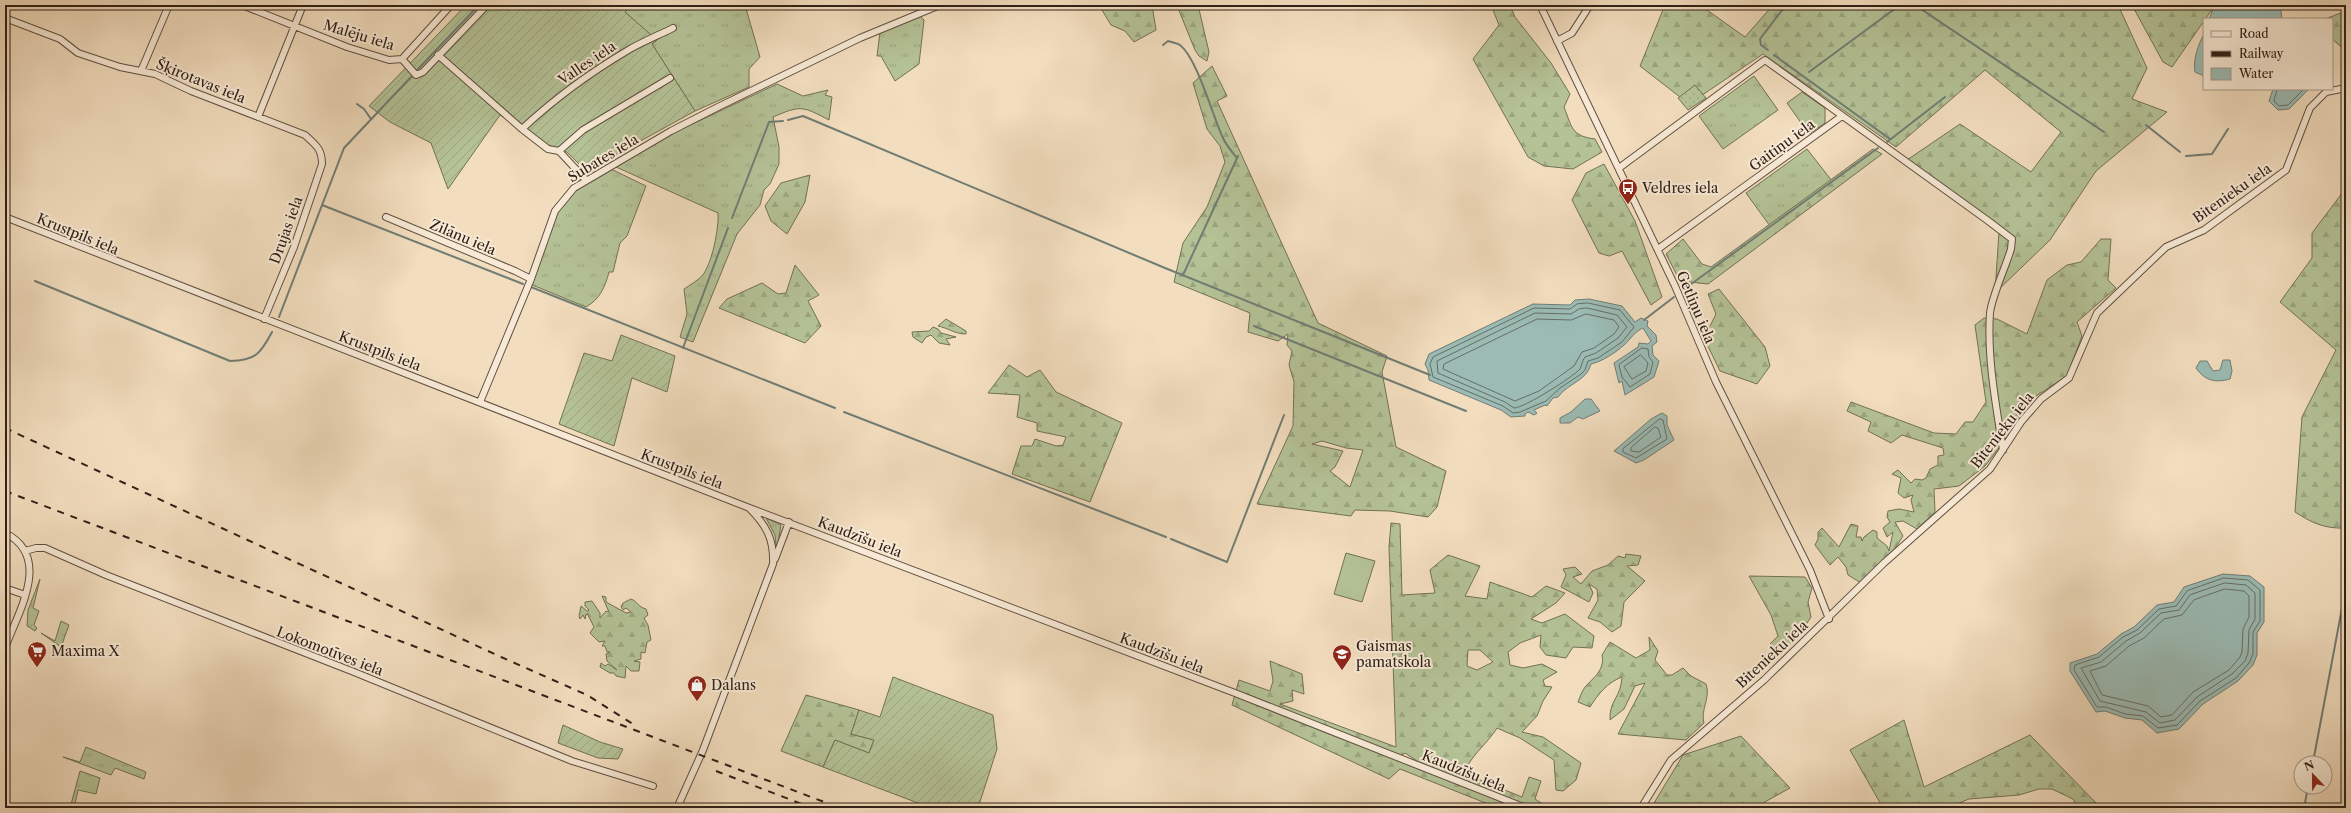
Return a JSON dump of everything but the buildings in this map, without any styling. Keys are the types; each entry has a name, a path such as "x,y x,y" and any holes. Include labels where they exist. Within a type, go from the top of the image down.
{"street":[{"path":"141,71 168,5"},
{"name":"Malēju iela","path":"242,5 347,47 389,60 402,59"},
{"path":"258,117 303,5"},
{"path":"451,5 402,59 416,75 424,72 438,55 487,5"},
{"name":"Subates iela","path":"480,402 530,279 555,211 563,198 586,180 671,131 860,38 940,5"},
{"name":"Getliņu iela","path":"1540,5 1675,286 1706,360 1810,570 1829,619"},
{"path":"1557,41 1572,33 1590,5"},
{"name":"Šķirotavas iela","path":"5,18 60,39 78,53 120,67 169,79 192,91 305,135 319,147"},
{"name":"Valles iela","path":"522,129 550,103 596,71 630,49 673,28"},
{"path":"438,55 522,129 548,149 559,151 586,180"},
{"name":"Gaitiņu iela","path":"1619,168 1765,60 1842,116 1658,250"},
{"path":"559,151 583,130 670,78"},
{"name":"Bitenieku iela","path":"1641,808 1671,760 1764,680 1829,619 1884,563 1990,469 2021,422 2041,399 2069,378 2097,314 2166,247 2204,230 2286,170 2310,108 2326,92 2346,88"},
{"path":"1842,116 2012,239 2011,249 1990,311 1991,349 1995,394 2003,450"},
{"name":"Drujas iela","path":"264,319 294,248 322,164 322,152 319,147"},
{"name":"Krustpils iela","path":"5,217 747,507 789,522"},
{"name":"Zilānu iela","path":"386,217 515,271 530,279"},
{"name":"Krustpils iela","path":"677,808 703,750 773,564 774,548 769,533 762,520 747,507"},
{"path":"773,564 789,522"},
{"name":"Kaudzīšu iela","path":"789,522 1235,693 1526,808"},
{"path":"5,533 18,542 25,551 31,570 25,596 5,648"},
{"name":"Lokomotīves iela","path":"25,551 36,548 45,548 113,578 354,672 572,761 653,786"},
{"path":"5,588 25,596"}],"green space":[{"path":"466,5 632,5 625,12 657,40 652,44 695,111 586,171 567,152 546,144 500,115 448,189 431,143 390,122 369,106"},
{"path":"632,5 745,5 760,57 749,69 749,87 695,111 652,44 656,41 624,11"},
{"path":"1099,5 1152,5 1156,30 1134,42 1125,31 1111,25"},
{"path":"1160,5 1198,5 1209,52 1207,61 1199,56 1195,50 1178,8"},
{"path":"1491,5 1510,5 1515,17 1551,63 1570,94 1564,107 1571,125 1581,136 1595,139 1602,152 1573,169 1544,166 1528,157 1473,59 1499,25"},
{"path":"1665,5 1700,5 1745,37 1773,5 2118,5 2147,68 2132,99 2167,112 2096,171 2050,240 1995,293 1999,232 1907,160 1960,124 2031,172 2061,132 1985,70 1896,147 1763,54 1689,104 1640,66"},
{"path":"2132,5 2215,5 2206,18 2203,18 2203,22 2172,67 2163,62"},
{"path":"2346,11 2346,51 2333,40 2333,18 2328,18"},
{"path":"919,15 924,20 919,64 895,81 881,56 877,56 880,32"},
{"path":"1212,66 1227,96 1217,101 1318,323 1387,356 1382,372 1396,447 1446,471 1437,507 1428,517 1390,511 1355,510 1351,516 1257,504 1293,426 1294,382 1289,365 1292,351 1287,345 1288,334 1278,341 1248,332 1250,313 1174,282 1183,243 1207,207 1225,162 1220,146 1207,129 1193,83","holes":["1322,441 1346,448 1363,450 1350,487 1330,471 1335,467 1343,451 1312,444"]},
{"path":"1754,76 1778,110 1723,149 1699,116"},
{"path":"777,84 803,96 828,90 825,95 832,97 829,120 813,112 801,109 790,110 773,117 779,147 779,164 770,184 764,190 760,205 737,234 693,342 680,337 687,314 684,289 696,281 706,271 712,255 716,237 718,213 616,167 663,138"},
{"path":"1695,85 1706,98 1688,110 1678,98"},
{"path":"1802,92 1825,108 1825,123 1809,134 1787,103"},
{"path":"1807,149 1832,181 1770,226 1746,193"},
{"path":"1873,149 1882,154 1708,284 1680,281 1666,254 1683,239 1702,264 1711,267"},
{"path":"1604,164 1635,221 1662,297 1651,305 1622,251 1609,256 1599,253 1572,200 1586,173"},
{"path":"611,169 646,186 627,236 620,243 613,272 609,272 604,288 595,300 586,307 530,284 558,208 579,187"},
{"path":"810,175 805,202 787,234 771,221 765,206 781,183"},
{"path":"2346,188 2346,528 2338,528 2319,524 2295,512 2302,417 2336,350 2280,302 2312,258 2312,233"},
{"path":"2101,239 2111,239 2108,280 2116,288 2077,322 2082,336 2067,376 2036,396 2019,400 2020,416 2009,435 1985,466 1959,486 1934,489 1935,512 1917,529 1903,521 1895,522 1903,536 1890,556 1861,583 1848,575 1846,567 1838,557 1830,565 1815,545 1818,539 1818,532 1822,528 1839,547 1851,524 1858,526 1856,537 1861,537 1862,541 1864,537 1873,530 1877,532 1877,538 1887,546 1889,551 1893,532 1887,537 1883,528 1890,522 1887,517 1888,511 1899,509 1914,512 1911,500 1913,495 1904,498 1898,493 1901,478 1892,474 1898,470 1911,483 1915,479 1922,480 1926,478 1930,469 1938,465 1938,456 1944,455 1943,448 1902,435 1891,443 1868,431 1871,422 1847,411 1851,402 1934,433 1956,434 1965,422 1973,422 1986,402 1975,325 1984,318 1997,319 2027,334 2047,280 2067,265 2081,262"},
{"path":"795,265 819,295 808,301 821,326 805,343 719,308 727,299 762,283 778,294 786,293"},
{"path":"1719,289 1765,347 1770,366 1757,384 1720,371 1704,338 1716,314 1708,294"},
{"path":"946,319 966,331 966,334 958,333 938,326"},
{"path":"933,327 938,329 941,333 956,337 946,339 950,345 939,343 931,335 926,337 922,343 913,337 912,332 929,331"},
{"path":"621,335 675,356 667,392 632,378 614,446 559,424 584,353 612,361"},
{"path":"1009,365 1027,377 1040,370 1056,392 1122,423 1090,502 1012,474 1021,446 1032,446 1035,439 1056,446 1063,445 1066,437 1037,431 1037,423 1017,417 1020,395 988,393"},
{"path":"766,518 781,525 778,544 776,545 775,535"},
{"path":"1391,523 1400,524 1402,595 1435,593 1430,570 1448,555 1480,566 1465,596 1487,599 1490,582 1532,597 1546,586 1565,593 1556,603 1531,619 1542,623 1565,614 1594,636 1592,648 1573,647 1566,658 1546,655 1540,647 1541,635 1520,643 1508,652 1510,665 1523,668 1542,664 1557,672 1543,680 1545,686 1552,687 1543,701 1537,716 1522,732 1543,737 1581,763 1576,780 1563,791 1556,790 1554,760 1520,738 1497,728 1473,757 1466,769 1465,774 1522,797 1529,777 1541,781 1535,799 1549,808 1498,808 1400,769 1389,779 1232,705 1239,680 1270,691 1273,681 1270,661 1302,674 1304,694 1292,690 1293,701 1280,704 1396,747 1389,547","holes":["1468,650 1480,650 1493,662 1477,670 1467,666","1405,753 1417,761 1418,768 1397,759"]},
{"path":"1346,553 1375,561 1362,602 1334,594"},
{"path":"1626,554 1641,556 1638,565 1627,566 1645,581 1624,602 1621,626 1612,632 1600,622 1588,618 1598,600 1597,589 1589,584 1593,593 1589,602 1561,587 1566,575 1563,569 1575,567 1582,574 1573,577 1581,584 1592,571 1608,565 1618,556 1625,558"},
{"path":"1749,576 1805,577 1812,588 1808,602 1811,617 1797,638 1780,653 1770,644 1778,636 1771,615"},
{"path":"40,579 33,608 39,611 34,625 37,628 35,631 27,626 28,610"},
{"path":"602,596 606,597 606,602 626,613 631,612 626,608 623,610 621,607 623,603 631,599 646,609 648,615 644,618 648,625 651,640 647,642 645,653 641,652 641,659 634,661 640,662 639,671 631,671 626,666 625,678 616,676 614,673 610,673 600,667 601,663 605,666 608,664 617,670 607,661 606,654 610,652 607,652 605,646 602,646 605,641 599,642 590,633 594,627 588,615 586,614 585,619 583,615 580,619 579,616 581,606 587,611 589,610 585,606 585,602 592,601 600,613 600,618 606,611 609,612"},
{"path":"61,621 69,625 61,647 41,633 55,641"},
{"path":"1649,637 1658,651 1655,660 1667,675 1672,675 1683,668 1691,676 1706,684 1707,694 1703,713 1704,723 1686,740 1618,734 1645,683 1635,686 1624,709 1610,720 1611,708 1620,690 1622,677 1612,682 1604,689 1590,707 1578,702 1584,689 1600,669 1602,665 1602,655 1610,642 1636,658 1650,650"},
{"path":"893,677 993,715 997,749 978,808 931,808 823,767 835,740 869,753 874,740 851,734 859,710 880,717"},
{"path":"806,695 859,710 851,734 874,740 869,753 835,740 823,767 781,751"},
{"path":"1904,720 1924,787 2030,735 2099,806 2077,806 2073,799 2052,789 2039,789 2019,795 1969,799 1947,808 1883,808 1850,750"},
{"path":"563,725 600,742 623,749 618,759 598,758 558,743"},
{"path":"1741,736 1790,788 1754,808 1651,808 1683,755"},
{"path":"86,747 146,772 144,779 115,768 111,775 63,757 80,762"},
{"path":"80,771 100,778 96,794 78,790 74,808 70,808"}],"water":[{"path":"2218,5 2280,5 2282,18 2209,18 2213,9"},
{"path":"2203,36 2203,76 2195,72 2196,52"},
{"path":"2273,90 2308,90 2289,109 2278,110 2269,101"},
{"path":"1589,299 1622,306 1635,322 1641,318 1648,321 1647,326 1656,335 1657,342 1652,346 1653,355 1659,361 1654,377 1625,395 1622,381 1619,383 1614,363 1638,347 1639,343 1648,344 1651,341 1643,328 1613,354 1591,364 1586,374 1562,392 1558,397 1553,398 1547,406 1545,405 1534,410 1537,413 1534,415 1528,412 1525,416 1511,417 1501,410 1429,380 1428,370 1425,364 1429,354 1533,304 1570,305 1575,300"},
{"path":"2223,360 2230,360 2232,371 2230,379 2220,381 2211,380 2203,376 2196,368 2200,361 2207,361 2213,371 2220,370"},
{"path":"1585,399 1591,399 1600,411 1583,419 1578,417 1570,423 1560,423 1560,418 1571,412"},
{"path":"1662,413 1667,416 1667,425 1674,440 1644,460 1636,463 1614,451 1651,419"},
{"path":"2223,574 2250,576 2264,587 2264,622 2257,633 2257,655 2253,665 2238,681 2203,704 2179,729 2157,733 2142,720 2125,718 2105,711 2096,712 2070,671 2070,663 2097,654 2121,634 2134,627 2157,605 2174,602 2184,587"}],"waterway":[{"path":"418,69 479,5"},
{"path":"1768,50 1761,45 1760,39 1782,10 1796,5"},
{"path":"1809,72 1900,5"},
{"path":"1915,5 2104,132"},
{"path":"1163,45 1168,41 1180,45 1186,52 1204,88 1223,138 1227,146 1237,158"},
{"path":"1774,55 1890,139"},
{"path":"279,317 344,148 411,77"},
{"path":"1887,142 1945,97"},
{"path":"357,104 364,109 371,119"},
{"path":"788,120 803,116 1165,268 1430,375"},
{"path":"732,218 769,122 783,121"},
{"path":"2146,125 2180,152"},
{"path":"2186,156 2212,154 2228,129"},
{"path":"1683,290 1878,148"},
{"path":"1183,275 1238,156"},
{"path":"322,205 523,284"},
{"path":"683,348 728,228"},
{"path":"35,281 230,361 245,359 256,355 264,346 272,332"},
{"path":"531,287 835,408"},
{"path":"1644,320 1674,297"},
{"path":"1254,326 1466,411"},
{"path":"844,412 1166,537"},
{"path":"1171,539 1227,562 1284,415"},
{"path":"2314,755 2346,587"},
{"path":"2304,808 2306,795"}],"railway":[{"path":"5,428 501,657 587,695 636,726"},
{"path":"5,491 840,808"},
{"path":"716,771 812,808"}],"place":[{"name":"Veldres iela","path":"1628,205"},
{"name":"Maxima X","path":"37,668"},
{"name":"Gaismas pamatskola","path":"1342,671"},
{"name":"Dalans","path":"697,702"}]}
